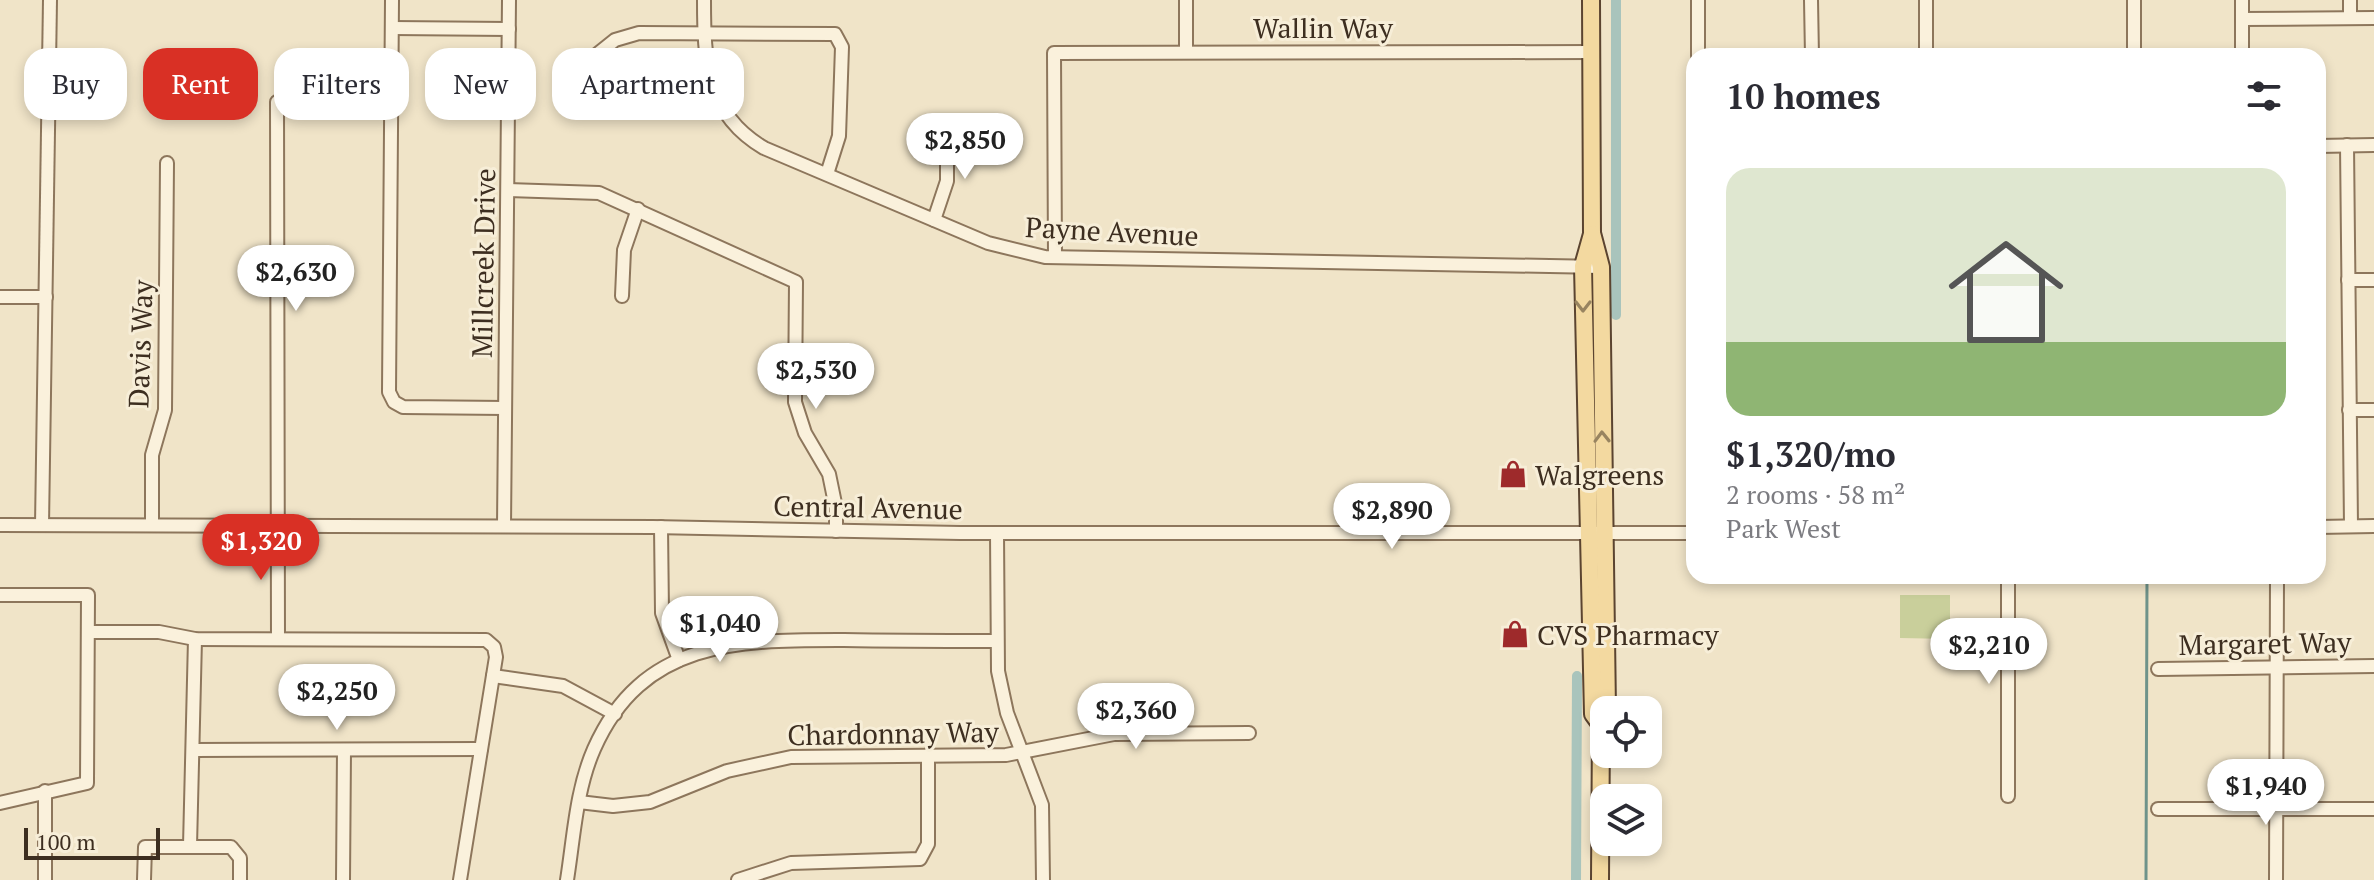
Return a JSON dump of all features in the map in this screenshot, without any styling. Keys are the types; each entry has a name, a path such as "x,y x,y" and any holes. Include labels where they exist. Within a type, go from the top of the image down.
{"main road":[{"path":"1591,0 1592,233 1601,267 1593,696"},
{"path":"1592,233 1583,266 1596,535"},
{"path":"1600,880 1603,768"}],"street":[{"path":"42,525 50,0"},
{"path":"392,0 392,48"},
{"name":"Millcreek Drive","path":"504,526 509,0"},
{"name":"Payne Avenue","path":"704,0 704,35 710,85 732,122 764,148 1000,248 1055,257 1601,267"},
{"path":"1186,0 1186,51"},
{"path":"1698,0 1698,48"},
{"path":"1811,0 1812,48"},
{"path":"1926,0 1926,48"},
{"path":"2134,0 2134,48"},
{"path":"2242,0 2242,48"},
{"path":"2350,0 2350,18"},
{"path":"2242,19 2374,18"},
{"path":"392,28 509,29"},
{"path":"605,48 615,40 639,33 824,33 838,36 842,47 839,136 827,174"},
{"name":"Wallin Way","path":"1055,257 1054,53 1592,52"},
{"path":"277,120 278,639"},
{"path":"391,120 389,392 394,402 403,407 505,408"},
{"path":"934,220 947,181 947,131"},
{"path":"2347,145 2351,526"},
{"path":"2326,146 2374,145"},
{"name":"Davis Way","path":"152,525 152,455 165,410 167,163"},
{"path":"508,190 587,191 638,209 796,282 795,402 805,433 829,474 834,493 836,531"},
{"path":"622,296 624,250 638,209"},
{"path":"2348,280 2374,280"},
{"path":"0,297 46,297"},
{"path":"2349,410 2374,410"},
{"name":"Central Avenue","path":"0,525 661,527 997,533 1686,533"},
{"path":"2326,527 2374,526"},
{"path":"661,527 662,613 679,660"},
{"path":"997,533 997,641 1002,692 1042,805 1043,880"},
{"path":"2008,584 2008,796"},
{"path":"2276,880 2277,584"},
{"path":"0,595 88,595 87,783 0,803"},
{"path":"88,632 159,632 195,639 480,638 492,644 496,657 460,880"},
{"path":"190,846 195,639"},
{"path":"567,880 579,802 592,755 615,714 645,683 679,660 742,641 997,641"},
{"name":"Margaret Way","path":"2158,669 2374,666"},
{"path":"493,676 563,686 587,696 615,714"},
{"name":"Chardonnay Way","path":"579,802 613,806 650,802 727,771 791,757 1024,754 1114,734 1249,733"},
{"path":"193,750 481,749"},
{"path":"343,880 344,750"},
{"path":"738,880 810,861 920,859 928,844 928,755"},
{"path":"45,791 45,880"},
{"path":"2158,809 2374,809"},
{"path":"144,880 145,847 190,846 231,847 240,858 240,880"}],"green space":[{"path":"1900,595 1950,595 1950,639 1900,638"}],"waterway":[{"path":"1616,0 1616,315"},
{"path":"2146,880 2147,584"},
{"path":"1576,880 1577,676"}],"place":[{"name":"Walgreens","path":"1513,474"},
{"name":"CVS Pharmacy","path":"1515,634"}]}
